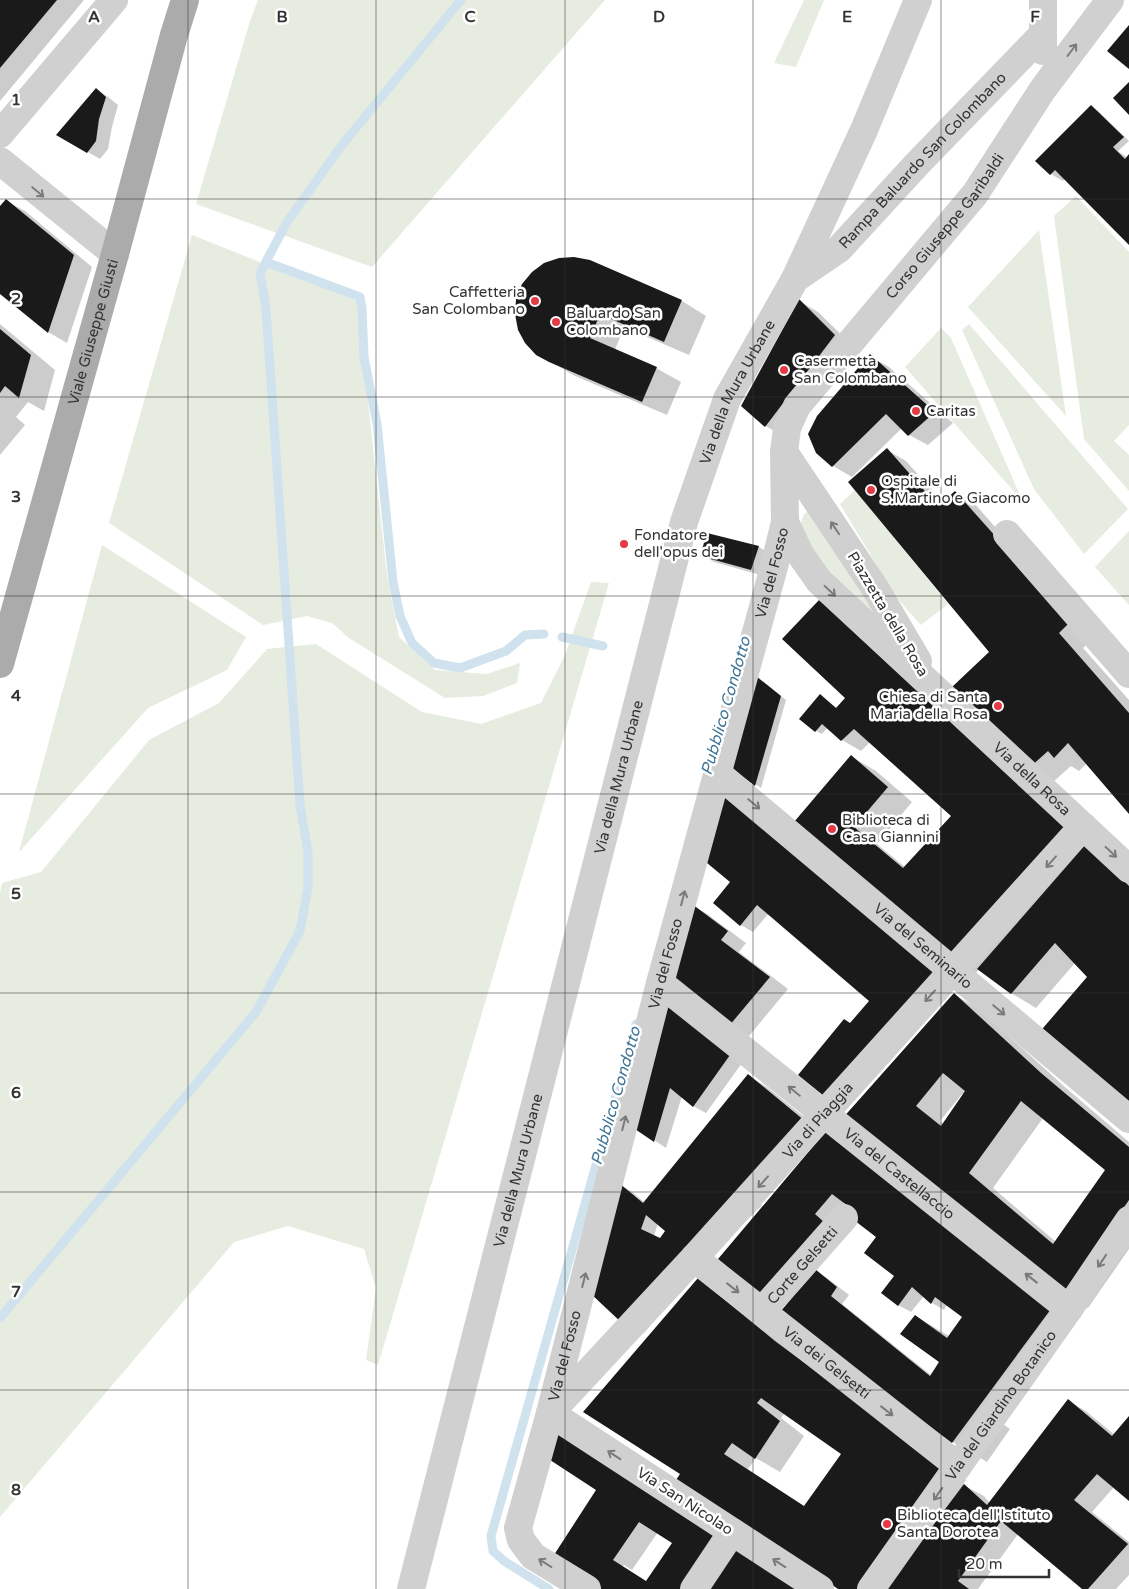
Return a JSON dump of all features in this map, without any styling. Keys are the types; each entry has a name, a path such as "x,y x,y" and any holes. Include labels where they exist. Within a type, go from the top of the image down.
{"main road":[{"name":"Viale Giuseppe Giusti","path":"0,664 185,0"}],"street":[{"path":"0,134 114,0"},
{"name":"Via della Mura Urbane","path":"411,1589 684,522 727,400 795,279 864,130 918,0"},
{"path":"1043,0 1043,90"},
{"name":"Corso Giuseppe Garibaldi","path":"784,452 787,428 797,406 975,194 1043,90 1110,0"},
{"name":"Rampa Baluardo San Colombano","path":"795,279 839,249 918,162 1043,34"},
{"path":"0,161 115,254"},
{"name":"Via del Fosso","path":"586,1589 533,1556 521,1540 518,1528 550,1413 660,983 776,563 785,522 784,452"},
{"name":"Piazzetta della Rosa","path":"784,452 875,588 934,688"},
{"name":"Piazzetta della Rosa","path":"785,522 800,554 819,581 934,688"},
{"path":"1007,534 1129,674"},
{"name":"Via della Rosa","path":"934,688 1129,869"},
{"name":"Via del Seminario","path":"717,773 1129,1119"},
{"name":"Via di Piaggia","path":"550,1413 824,1115 1083,826"},
{"name":"Via del Castellaccio","path":"660,983 1069,1309"},
{"name":"Corte Gelsetti","path":"762,1311 844,1218"},
{"name":"Via del Giardino Botanico","path":"870,1589 1069,1309 1129,1220"},
{"name":"Via dei Gelsetti","path":"694,1258 958,1466"},
{"name":"Via San Nicolao","path":"550,1413 820,1589"},
{"path":"694,1589 732,1532"}],"shaded area":[{"path":"258,0 605,0 372,267 196,204 250,21"},
{"path":"804,0 824,0 796,67 774,63"},
{"path":"1076,196 1129,252 1129,425 1114,441 1129,455 1129,491 1084,439 1054,216"},
{"path":"1039,230 1066,416 968,307"},
{"path":"192,235 357,301 387,576 399,637 435,670 487,674 520,663 517,683 483,696 445,698 349,638 332,623 307,616 263,625 109,523"},
{"path":"969,324 1128,509 1084,554 1034,489 962,330"},
{"path":"941,328 951,338 1023,502 905,367"},
{"path":"855,490 948,604 921,625 896,597 840,504"},
{"path":"811,509 875,614 872,618 831,582 804,535 801,523 804,514"},
{"path":"1129,531 1129,605 1095,567"},
{"path":"102,545 246,637 227,670 148,708 19,852"},
{"path":"591,582 609,583 378,1365 366,1360 376,1288 364,1249 288,1226 234,1242 0,1517 0,893 2,883 41,872 149,740 219,703 267,649 316,644 422,712 481,724 541,703 565,655"}],"building":[{"path":"0,0 57,0 0,68"},
{"path":"1129,25 1129,69 1107,51"},
{"path":"1129,82 1129,115 1113,98"},
{"path":"96,88 106,97 99,119 96,141 87,153 56,135"},
{"path":"1091,105 1124,137 1113,147 1125,159 1129,154 1129,245 1055,170 1050,175 1035,161"},
{"path":"6,199 74,255 48,333 0,294 0,206"},
{"name":"Baluardo San Colombano","path":"574,257 590,260 682,300 664,342 600,314 590,338 657,367 642,402 536,355 525,343 518,330 515,314 516,299 522,284 532,272 544,263 559,258"},
{"name":"Casermetta San Colombano","path":"799,299 835,335 765,427 741,406"},
{"path":"0,329 31,355 19,398 5,386 0,393"},
{"path":"870,354 935,412 908,436 886,414 832,467 816,453 808,434 817,416"},
{"path":"887,448 938,506 955,491 1071,621 1059,633 1129,713 1129,814 1068,743 1054,758 1048,751 1028,769 952,687 989,652 848,482"},
{"path":"707,533 759,546 751,570 700,556"},
{"path":"819,600 1068,829 951,960 794,822 851,755 888,787 854,827 903,868 951,816 854,729 841,741 822,724 815,732 799,719 820,694 836,708 845,698 782,639"},
{"path":"756,676 781,696 755,786 729,766"},
{"path":"722,791 938,975 827,1099 798,1075 844,1019 850,1023 869,1001 757,905 740,926 713,903 730,882 701,858"},
{"path":"1086,844 1129,886 1129,1102 1037,1035 1087,977 1055,943 1011,994 977,969"},
{"path":"688,901 728,931 721,940 770,977 729,1026 667,975"},
{"path":"954,993 1041,1073 1129,1147 1129,1200 1063,1295 841,1120","holes":["943,1073 965,1091 941,1126 916,1106","1021,1101 1105,1170 1053,1244 969,1173"]},
{"path":"664,1001 730,1055 693,1107 670,1088 654,1142 632,1127"},
{"path":"748,1074 805,1121 623,1324 590,1293 619,1183 643,1203","holes":["646,1215 665,1231 660,1238 641,1229"]},
{"path":"827,1130 972,1249 1051,1309 952,1443 871,1383 781,1311 815,1269 837,1287 831,1296 930,1376 939,1362 900,1334 915,1315 947,1338 962,1317 935,1297 931,1304 912,1287 898,1306 881,1293 894,1276 864,1253 876,1237 850,1217 856,1212 832,1194 815,1214 825,1223 762,1297 718,1259"},
{"path":"698,1278 775,1341 942,1465 858,1589 838,1589 676,1480 680,1474 583,1412","holes":["761,1398 841,1454 804,1506 724,1454 732,1443 755,1459 780,1421 757,1403"]},
{"path":"1068,1399 1112,1436 1129,1416 1129,1501 1097,1474 1074,1500 1128,1544 1088,1589 1082,1589 1001,1521 958,1581 969,1589 885,1589 964,1484 987,1505"},
{"path":"557,1427 720,1538 684,1589 600,1589 552,1558 596,1490 547,1458","holes":["639,1522 672,1543 646,1581 613,1560"]},
{"path":"732,1543 801,1589 701,1589"}],"waterway":[{"path":"0,1318 256,1012 300,931 308,887 308,852 300,805 266,309 260,273 287,222 342,145 461,0"},
{"path":"266,262 360,297 364,357 377,424 393,582 400,616 412,643 434,663 460,668 506,651 525,635 544,634"},
{"path":"562,637 603,646"},
{"name":"Pubblico Condotto","path":"549,1589 504,1561 493,1551 491,1536 636,1024"}],"place":[{"name":"Caffetteria San Colombano","path":"535,301"},
{"name":"Baluardo San Colombano","path":"556,322"},
{"name":"Casermetta San Colombano","path":"784,370"},
{"name":"Caritas","path":"916,411"},
{"name":"Ospitale di S.Martino e Giacomo","path":"871,490"},
{"name":"Fondatore dell'opus dei","path":"624,544"},
{"name":"Chiesa di Santa Maria della Rosa","path":"998,706"},
{"name":"Biblioteca di Casa Giannini","path":"832,829"},
{"name":"Biblioteca dell'Istituto Santa Dorotea","path":"887,1524"}]}
